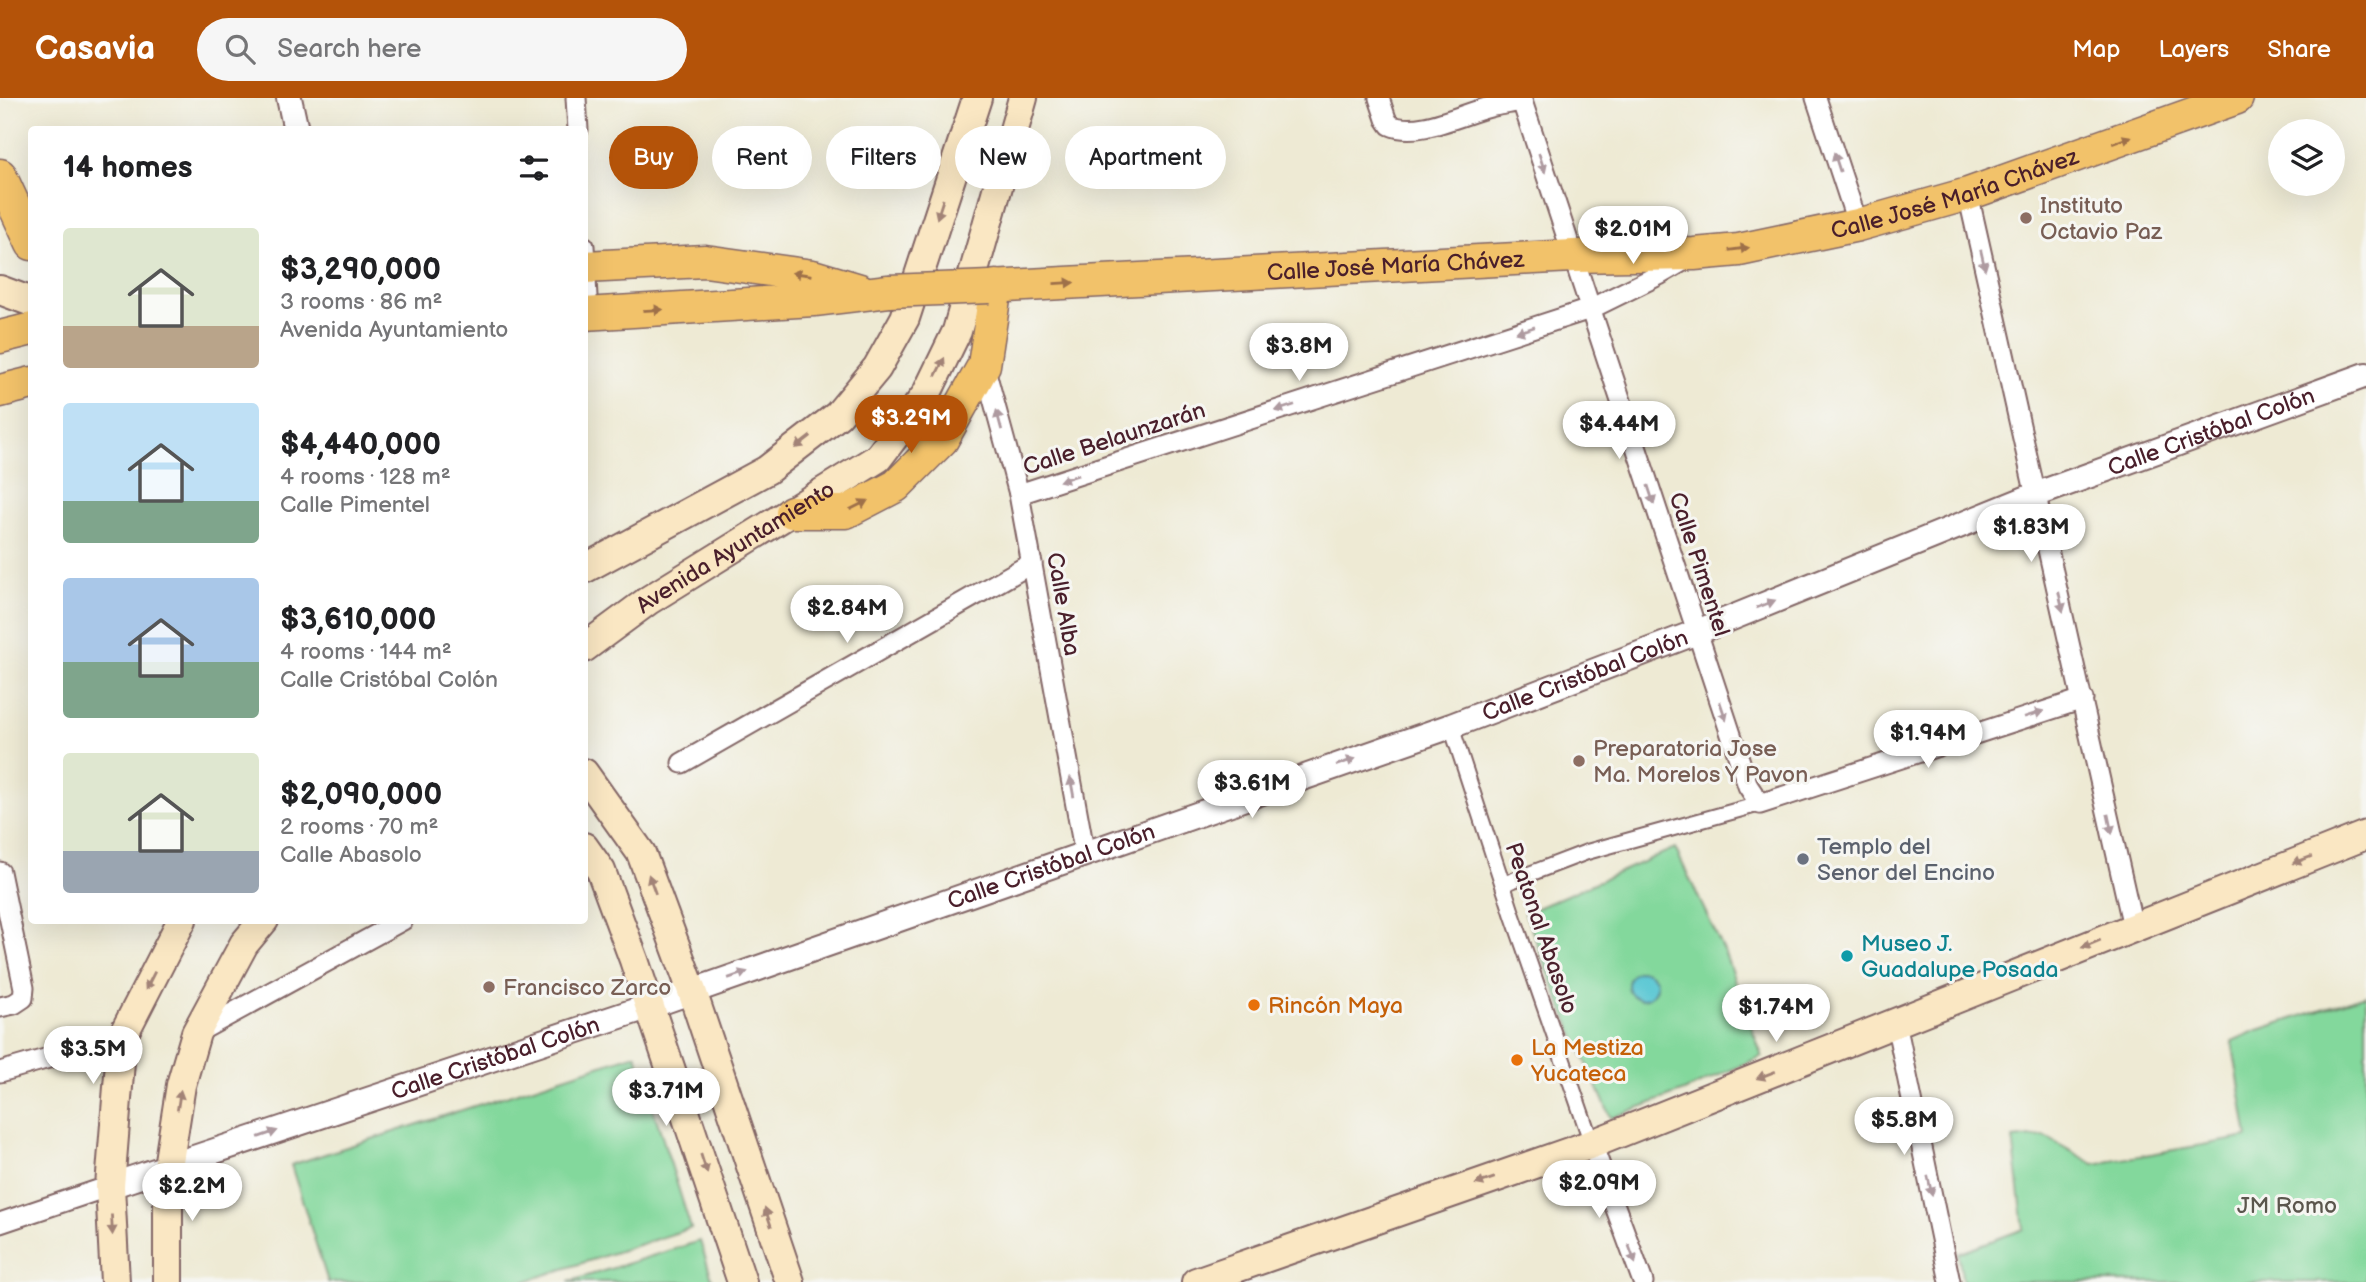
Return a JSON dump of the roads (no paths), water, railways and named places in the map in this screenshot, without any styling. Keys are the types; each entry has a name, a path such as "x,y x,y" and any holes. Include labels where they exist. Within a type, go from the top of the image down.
{"main road":[{"path":"588,567 766,470 846,406 877,368 905,318 976,98"},
{"name":"Avenida Ayuntamiento","path":"588,645 649,600 878,458 926,395 957,331 1023,98"},
{"name":"Calle José María Chávez","path":"588,314 814,300 878,292 1739,250 1858,225 1968,194 2236,98"},
{"path":"0,175 28,235"},
{"name":"Calle José María Chávez","path":"588,260 705,261 813,276 878,292"},
{"path":"792,512 846,512 896,486 942,440 984,365 993,287"},
{"path":"0,290 28,300"},
{"path":"0,337 28,330"},
{"path":"0,391 28,384"},
{"path":"588,779 641,853 790,1282"},
{"path":"1212,1280 1592,1144 2366,835"},
{"path":"588,853 601,871 634,960 742,1282"},
{"path":"115,1282 110,1186 122,1037 180,924"},
{"path":"168,1282 168,1167 181,1086 196,1033 244,944 261,924"}],"street":[{"path":"289,98 295,126"},
{"path":"576,98 578,126"},
{"path":"1379,98 1390,125 1411,128 1426,127 1521,100"},
{"path":"1816,98 1858,225"},
{"name":"Calle Pimentel","path":"1521,100 1748,786 1760,804"},
{"path":"1968,194 2133,927"},
{"name":"Calle Belaunzarán","path":"1020,494 1590,309 1660,275 1694,254"},
{"name":"Calle Alba","path":"984,365 1020,494 1085,855"},
{"name":"Calle Cristóbal Colón","path":"0,1223 650,1006 1451,726 1697,632 2035,495 2366,375"},
{"path":"682,763 1032,563"},
{"path":"1503,884 1587,852 1760,804 2083,699"},
{"name":"Peatonal Abasolo","path":"1451,726 1592,1144"},
{"path":"0,1007 14,1004 23,998 24,988 1,885"},
{"path":"196,1033 396,924"},
{"path":"1896,1023 1950,1282"},
{"path":"0,1072 122,1037"},
{"path":"1592,1144 1643,1282"}],"water":[{"path":"1642,971 1652,975 1656,985 1652,995 1642,999 1632,995 1628,985 1632,975"}],"place":[{"name":"Instituto Octavio Paz","path":"2026,218"},
{"name":"Preparatoria Jose Ma. Morelos Y Pavon","path":"1579,761"},
{"name":"Templo del Senor del Encino","path":"1803,859"},
{"name":"Museo J. Guadalupe Posada","path":"1847,956"},
{"name":"Francisco Zarco","path":"489,987"},
{"name":"Rincón Maya","path":"1254,1005"},
{"name":"La Mestiza Yucateca","path":"1517,1060"}],"park label":[{"name":"JM Romo","path":"2287,1205"}]}
